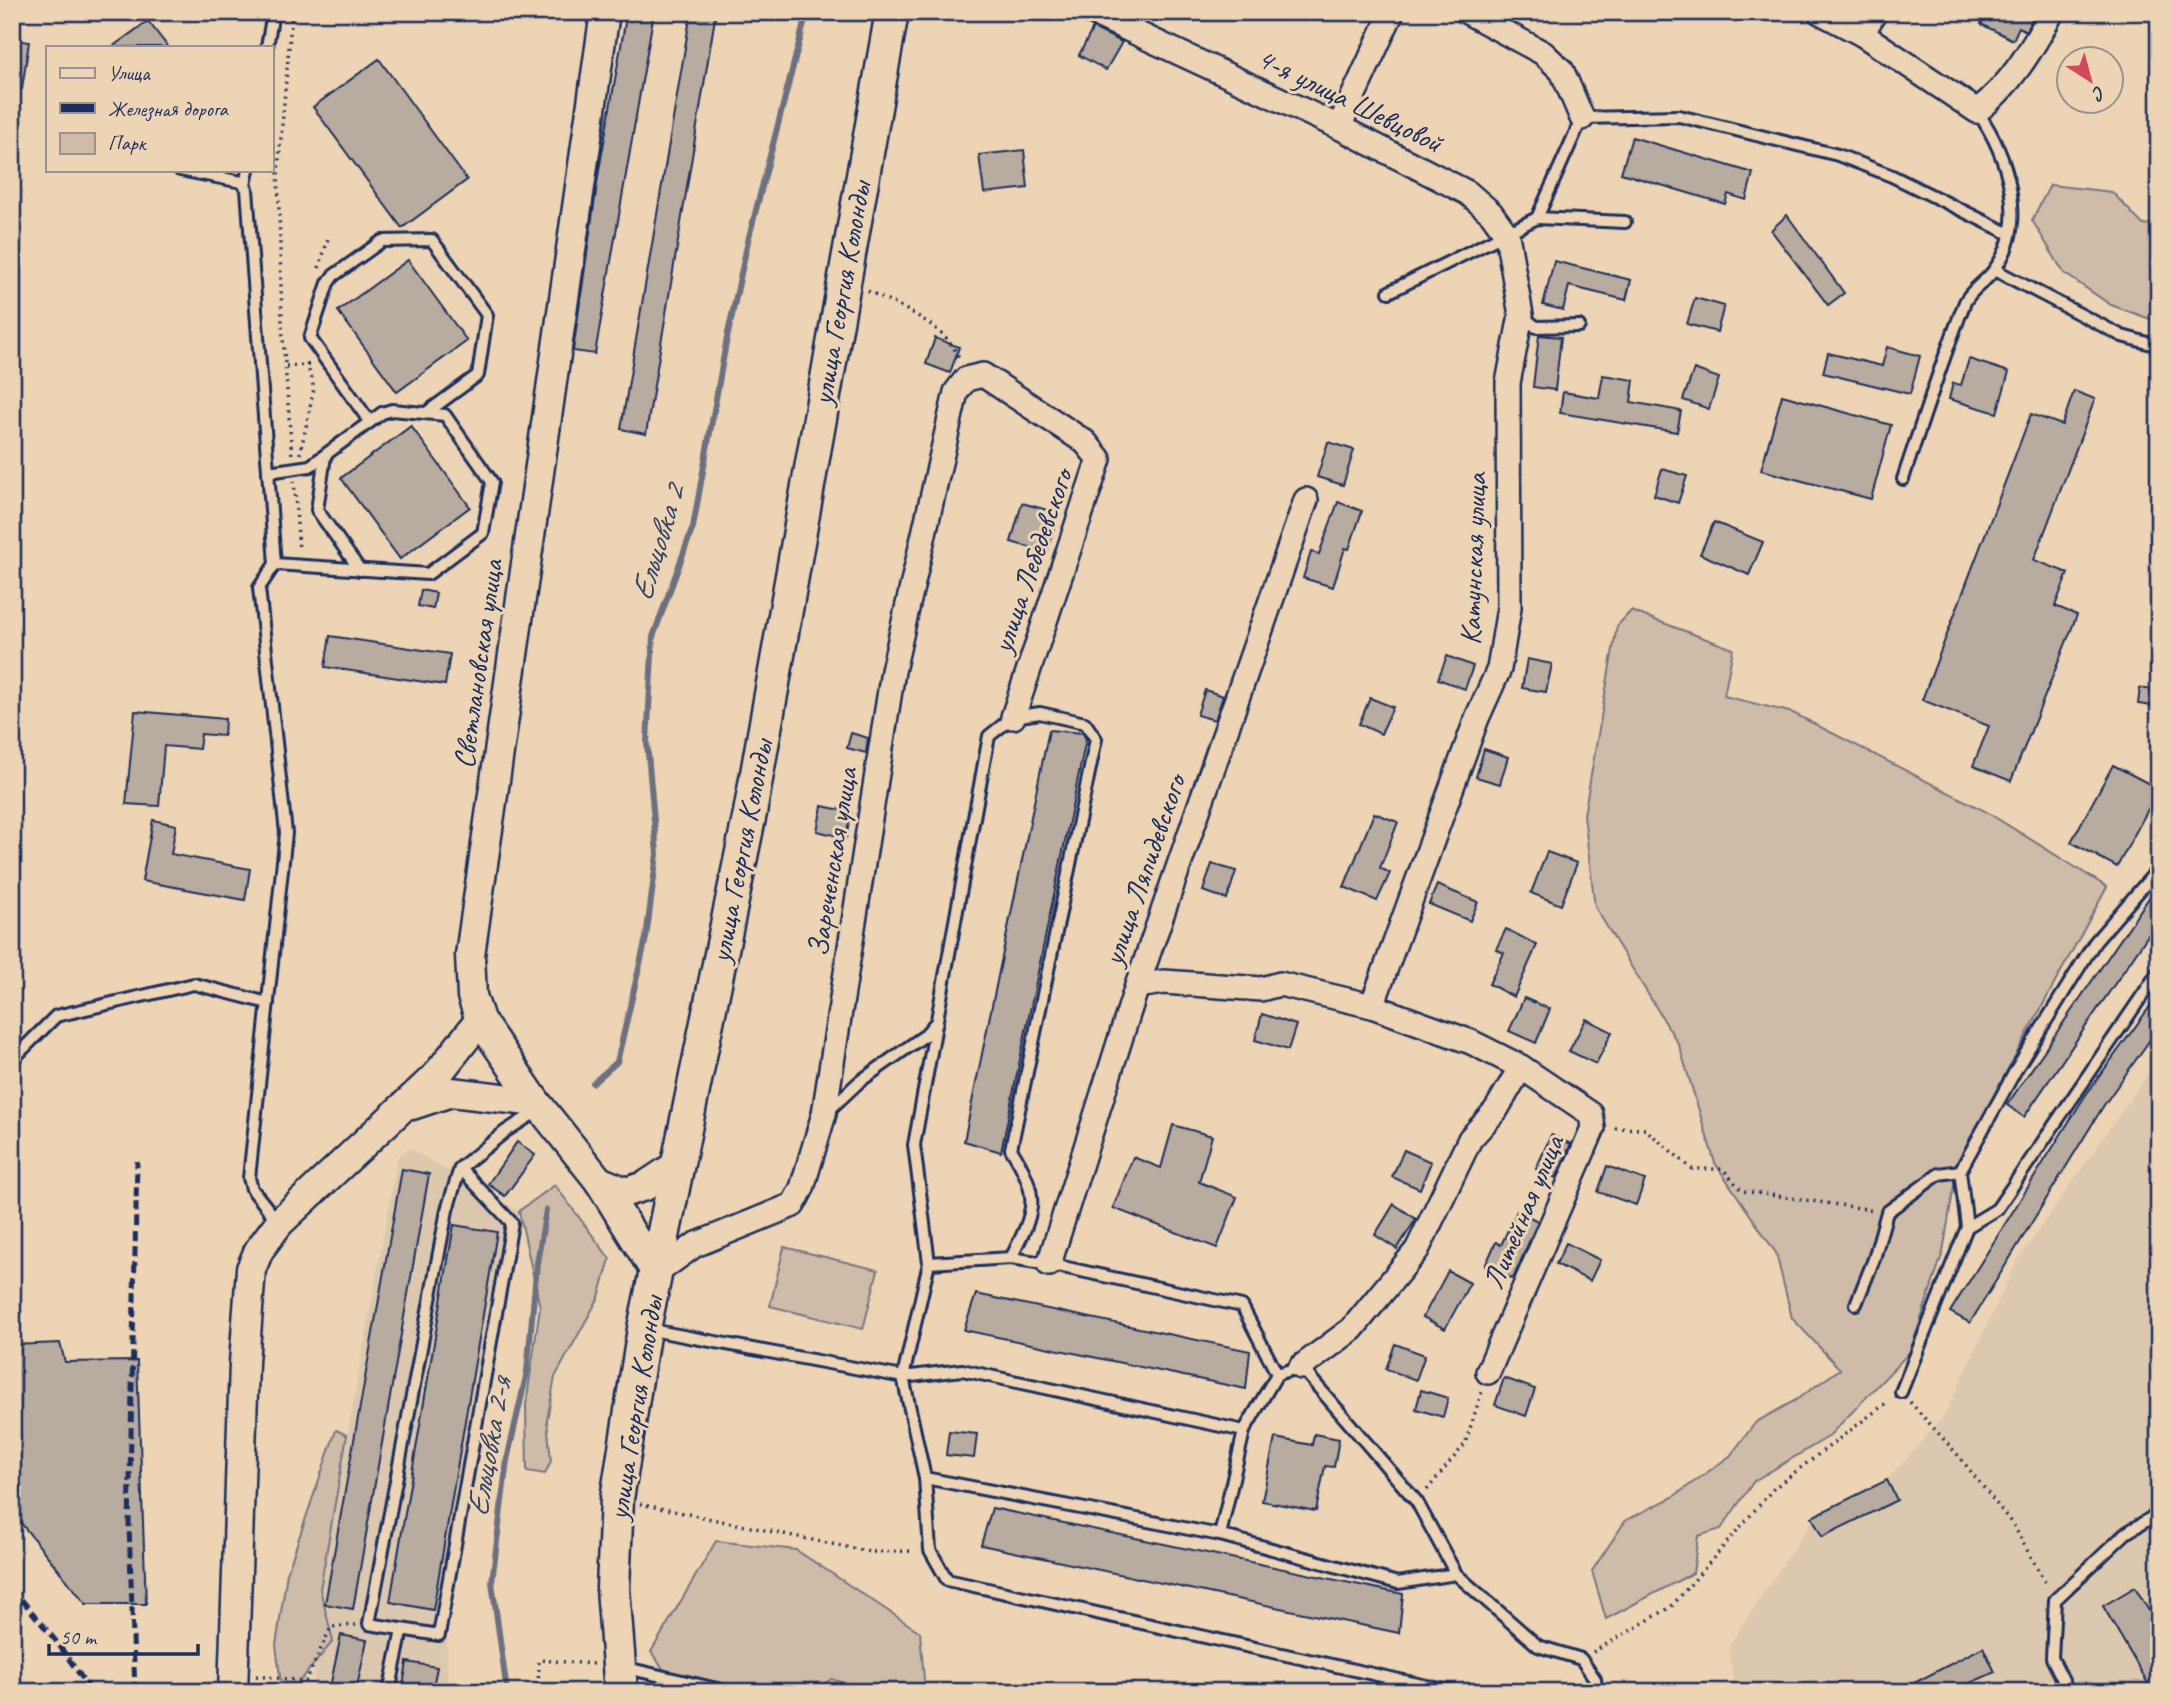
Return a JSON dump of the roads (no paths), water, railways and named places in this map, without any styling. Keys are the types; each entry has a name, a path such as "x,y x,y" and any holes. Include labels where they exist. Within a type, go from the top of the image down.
{"main road":[{"name":"улица Георгия Колонды","path":"620,1679 614,1588 617,1499 644,1329 750,813 843,275 892,12"}],"street":[{"name":"Светлановская улица","path":"605,12 470,954 472,996 481,1020 539,1105 599,1181 656,1273"},
{"name":"4-я улица Шевцовой","path":"1091,12 1339,127 1468,193"},
{"path":"1339,127 1392,12"},
{"path":"1466,12 1543,53 1562,71 1582,118"},
{"path":"1820,12 1862,34 1977,111 1997,96 2030,52 2052,12"},
{"path":"1862,34 1875,12"},
{"name":"Катунская улица","path":"1371,1006 1478,718 1499,669 1509,608 1508,383 1521,315 1507,235 1491,213 1468,193"},
{"name":"улица Лебедевского","path":"966,379 983,375 1085,442 1099,459 1013,717"},
{"name":"Зареченская улица","path":"656,1273 695,1245 793,1205 802,1188 824,1114 893,671 956,392 966,379"},
{"name":"улица Ляпидевского","path":"1049,1264 1137,986 1306,500"},
{"name":"Литейная улица","path":"1137,986 1164,982 1261,989 1280,984 1371,1006 1471,1042 1521,1067 1591,1115 1593,1128 1488,1372"},
{"path":"234,1683 242,1403 251,1269 259,1250 279,1223 436,1076 481,1020"},
{"path":"1301,1367 1352,1329 1418,1250 1470,1139 1496,1110 1521,1067"},
{"path":"403,1108 451,1092 539,1105"},
{"path":"599,1181 626,1192 645,1185 677,1165"}],"lane":[{"path":"267,46 273,12"},
{"path":"1903,478 1967,297 1995,270 2010,234 2012,194 1995,137 1977,111"},
{"path":"1537,218 1582,118 1679,116 1838,155 1892,176 2010,234"},
{"path":"189,172 246,185"},
{"path":"248,172 246,185 275,564 260,588 286,833 249,1178 253,1189 279,1223"},
{"path":"1388,292 1537,218 1625,222"},
{"path":"370,422 310,338 330,280 382,241 432,240 486,311 488,318 478,375 426,413"},
{"path":"1995,270 2122,336 2159,346"},
{"path":"1521,315 1536,327 1579,326"},
{"path":"268,472 309,467 387,411 446,416 492,482 483,533 428,574 275,564"},
{"path":"324,456 317,510 360,570"},
{"path":"1011,1258 1032,1216 1028,1176 1011,1149 1096,740 1085,723 1040,713 1013,717 989,736 914,1145 929,1263 903,1377 925,1478 930,1550 947,1580 1454,1692"},
{"path":"1901,1392 1967,1227 1960,1171 2018,1066 2095,942 2159,868"},
{"path":"1967,1227 1997,1209 2159,971"},
{"path":"12,1059 56,1016 194,984 268,1003"},
{"path":"824,1114 859,1082 924,1036 939,1018"},
{"path":"460,1168 512,1223 439,1635 369,1624 447,1210 460,1168 539,1105"},
{"path":"1856,1304 1874,1259 1887,1212 1939,1174 1960,1171"},
{"path":"929,1263 1011,1258 1242,1306 1277,1374"},
{"path":"644,1329 903,1377 961,1370 1244,1431"},
{"path":"1220,1535 1244,1431 1277,1374 1301,1367 1417,1503 1456,1574 1538,1646 1581,1659 1595,1679 1597,1692"},
{"path":"925,1478 1220,1535 1398,1583 1456,1574"},
{"path":"2069,1692 2052,1658 2055,1600 2126,1533 2159,1513"},
{"path":"389,1692 402,1630"},
{"path":"620,1679 730,1692"}],"waterway":[{"name":"Ельцовка 2","path":"593,1083 617,1062 646,938 657,854 647,742 653,637 693,527 726,343 748,241 807,12"},
{"name":"Ельцовка 2-я","path":"507,1692 492,1582 507,1460 527,1372 537,1263 546,1210"}],"railway":[{"path":"135,1692 129,1525 137,1161"},
{"path":"12,1588 56,1641 92,1692"}]}
